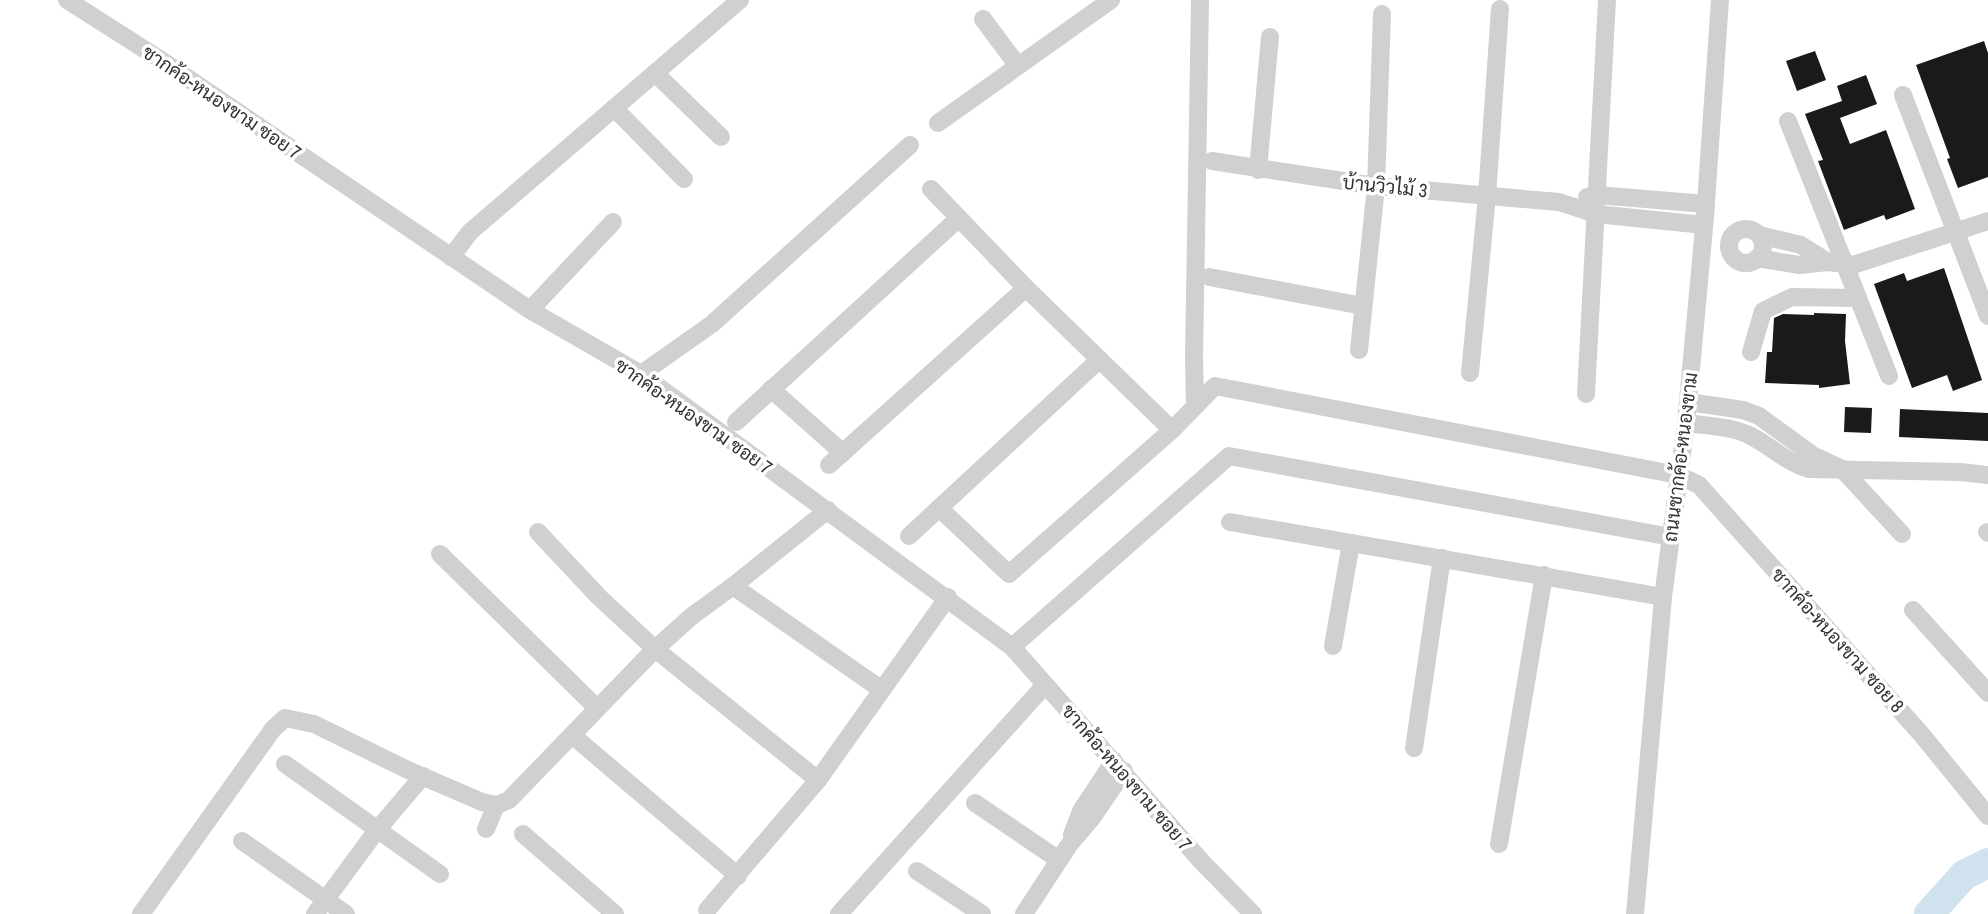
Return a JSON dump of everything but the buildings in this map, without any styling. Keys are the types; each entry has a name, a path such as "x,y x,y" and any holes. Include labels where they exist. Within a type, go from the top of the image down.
{"street":[{"name":"ชากค้อ-หนองขาม ซอย 7","path":"67,0 530,310 641,374 948,597 1012,647 1202,862 1253,914"},
{"path":"451,257 470,232 740,0"},
{"path":"939,123 1018,66 1088,6 1111,0"},
{"path":"1195,406 1200,0"},
{"path":"1586,394 1607,0"},
{"name":"ถนนชากค้อ-หนองขาม","path":"1635,914 1663,597 1688,402 1705,215 1720,0"},
{"path":"1470,373 1488,197 1500,9"},
{"path":"1359,351 1376,186 1382,14"},
{"path":"983,19 1018,66"},
{"path":"1258,170 1270,37"},
{"path":"654,73 721,137"},
{"path":"1903,95 1988,316"},
{"path":"614,108 684,179"},
{"path":"1788,121 1836,262 1858,298 1889,376"},
{"path":"641,374 712,324 910,145"},
{"name":"บ้านวิวไม้ 3","path":"1212,162 1376,186 1559,202 1596,214 1705,215"},
{"path":"930,189 1026,288 1172,430"},
{"name":"บ้านวิวไม้ 3","path":"1559,202 1597,195 1705,215"},
{"path":"1705,215 1734,232"},
{"path":"736,422 959,218"},
{"path":"1758,258 1799,265 1836,262 1853,265 1988,221"},
{"path":"530,310 613,222"},
{"path":"1743,228 1752,229 1759,235 1763,243 1758,258 1748,263 1739,262 1732,257 1728,248 1729,239 1734,232 1743,228"},
{"path":"1759,235 1801,245 1836,262"},
{"path":"1700,267 1732,257"},
{"path":"1209,277 1363,306"},
{"path":"771,389 836,459 1026,288"},
{"path":"1751,352 1763,311 1792,297 1858,298"},
{"path":"909,536 1099,360"},
{"path":"940,508 1009,574 1172,430 1215,386 1678,475"},
{"path":"1688,402 1743,410 1759,416 1814,456 1842,469 1902,534"},
{"path":"1686,423 1735,430 1750,435 1796,465 1809,469 1988,475"},
{"path":"1012,647 1229,456 1671,537"},
{"name":"ชากค้อ-หนองขาม ซอย 8","path":"1678,475 1699,485 1922,735 1988,816"},
{"path":"141,914 273,729 285,718 314,724 416,773 482,802 496,805 509,800 655,649 692,616 828,510"},
{"path":"1230,522 1663,597"},
{"path":"538,532 599,597 655,649 818,780"},
{"path":"1333,646 1351,543"},
{"path":"440,554 597,708"},
{"path":"1414,748 1442,558"},
{"path":"1499,844 1544,575"},
{"path":"733,586 882,690"},
{"path":"707,909 818,780 948,597"},
{"path":"1913,610 1988,692"},
{"path":"839,914 1045,685"},
{"path":"572,735 738,876"},
{"path":"285,764 440,874"},
{"path":"1024,914 1069,845 1092,818 1119,766"},
{"path":"320,907 416,773"},
{"path":"975,803 1059,860"},
{"path":"486,829 496,805"},
{"path":"523,834 615,914"},
{"path":"242,841 320,907 346,914"},
{"path":"917,871 982,914"}],"waterway":[{"path":"1929,914 1964,875 1988,863"}]}
